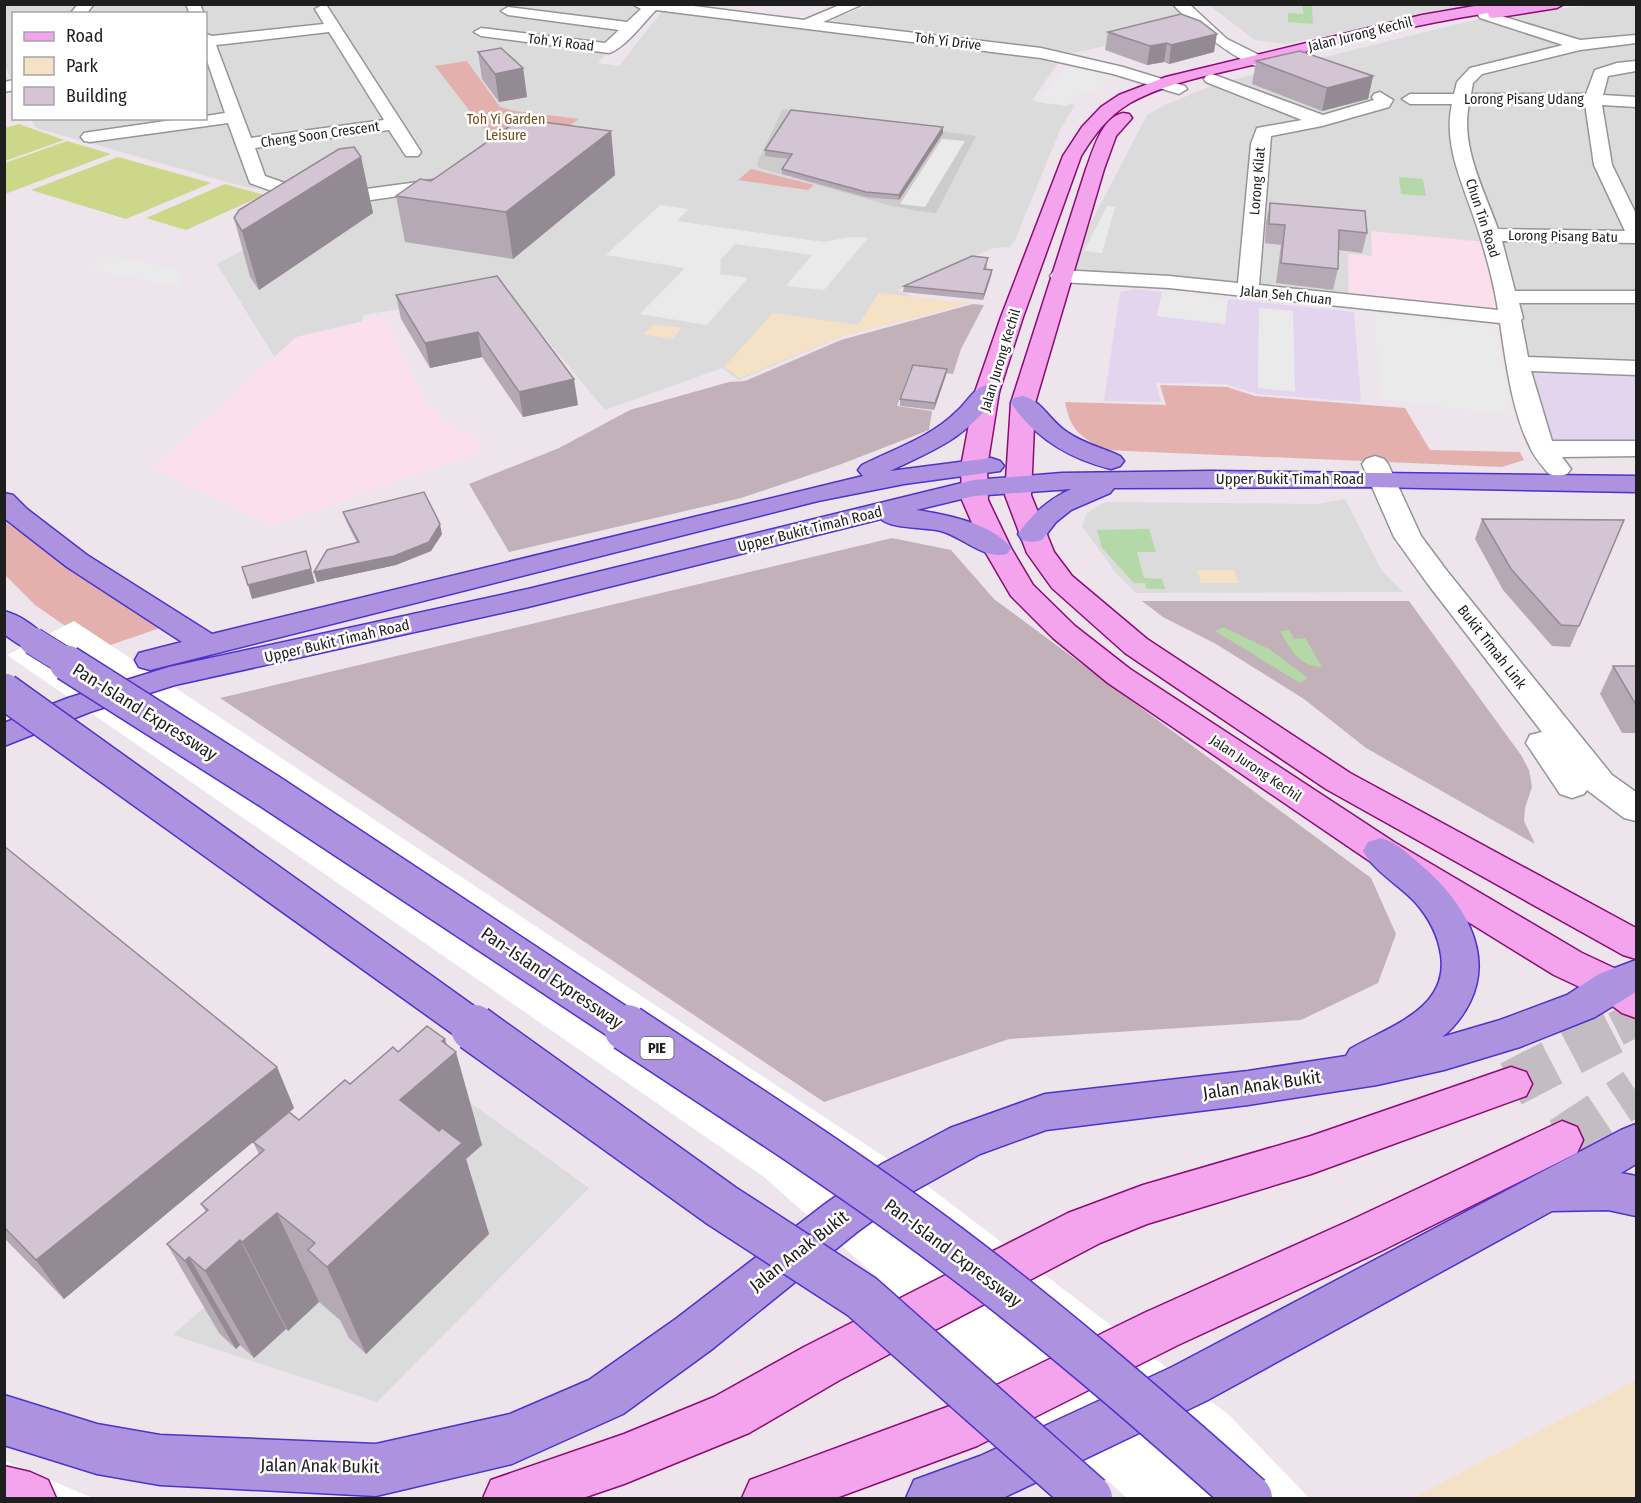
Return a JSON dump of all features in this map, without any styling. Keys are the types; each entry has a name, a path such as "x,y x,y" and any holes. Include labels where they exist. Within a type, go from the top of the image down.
{"highway":[{"path":"826,493 946,434 966,417 987,392"},
{"path":"1023,403 1047,430 1061,440 1120,470"},
{"name":"Upper Bukit Timah Road","path":"1366,471 1550,459 1636,470"},
{"path":"1032,534 1048,513 1120,470"},
{"name":"Upper Bukit Timah Road","path":"4,712 126,667 208,645 523,565 913,473 974,477 1018,473 1120,470 1366,471 1636,484"},
{"name":"Upper Bukit Timah Road","path":"4,735 79,705 169,677 517,600 865,516 974,477"},
{"path":"4,501 17,515 77,561 208,645"},
{"path":"865,516 915,518 950,523 981,536 997,548"},
{"name":"Pan-Island Expressway","path":"19,631 269,791 853,1178 936,1238 1114,1378 1249,1498"},
{"path":"4,691 722,1206 862,1298 1089,1498"},
{"path":"1345,1073 1438,1018 1451,1002 1460,983 1461,952 1446,916 1422,886 1381,851"},
{"name":"Jalan Anak Bukit","path":"4,1420 97,1449 160,1460 376,1470 512,1439 606,1397 694,1334 841,1218 897,1178 965,1141 1045,1112 1248,1088 1345,1073 1444,1053 1506,1035 1629,987"},
{"path":"932,1498 987,1479 1189,1384 1636,1143"},
{"path":"1548,1191 1608,1190 1636,1196"}],"main road":[{"name":"Jalan Jurong Kechil","path":"1516,4 1422,19 1125,99 1107,111 1088,131 1072,156 1012,317 987,392 974,477 975,500 997,548 1021,590 1064,632 1119,676 1381,851 1568,964 1629,987"},
{"name":"Jalan Jurong Kechil","path":"1557,4 1399,32 1267,61 1212,79 1170,86 1120,120 1108,135 1095,169 1060,276 1023,403 1018,495 1041,553 1062,582 1136,646 1338,781 1636,945"},
{"path":"509,1498 624,1459 732,1415 821,1364 1084,1228 1143,1205 1311,1155 1511,1084"},
{"path":"768,1498 977,1421 1161,1329 1365,1236 1562,1140"},
{"path":"4,1492 30,1498"}],"street":[{"name":"Toh Yi Drive","path":"712,13 736,4"},
{"path":"806,24 856,4"},
{"path":"1180,4 1222,42 1267,61"},
{"path":"1192,4 1238,44 1267,61"},
{"name":"Toh Yi Drive","path":"649,5 1041,53 1099,65 1170,86"},
{"name":"Toh Yi Road","path":"481,32 609,48 633,27 649,5"},
{"name":"Cheng Soon Crescent","path":"322,9 412,152"},
{"name":"Toh Yi Road","path":"508,11 633,27"},
{"name":"Chun Tin Road","path":"1485,15 1580,45"},
{"path":"207,39 334,27"},
{"name":"Chun Tin Road","path":"1550,459 1535,430 1518,364 1509,308 1490,235 1461,152 1457,118 1466,82 1476,71 1580,45 1636,39"},
{"path":"207,44 210,61 257,178 314,199 350,198 469,181"},
{"path":"1636,66 1601,73 1593,99 1603,165 1636,235"},
{"path":"1212,79 1322,121"},
{"name":"Lorong Kilat","path":"1248,291 1260,144 1263,132 1322,121 1383,103 1385,100 1380,97"},
{"name":"Lorong Pisang Udang","path":"1410,99 1593,99 1636,102"},
{"path":"90,137 234,117"},
{"name":"Cheng Soon Crescent","path":"244,144 395,124"},
{"name":"Lorong Pisang Batu","path":"1490,235 1636,235"},
{"name":"Jalan Seh Chuan","path":"1060,276 1509,308 1636,297"},
{"path":"1518,364 1636,368"},
{"path":"1550,459 1636,449"},
{"name":"Bukit Timah Link","path":"1366,471 1386,536 1411,575 1448,612 1572,786"},
{"name":"Bukit Timah Link","path":"1366,471 1408,537 1437,577 1600,783 1625,803 1631,822"}],"shaded area":[{"path":"654,4 598,63 619,66 662,11 1059,62 1032,100 1075,105 1061,128 1015,240 1010,247 993,248 898,290 942,309 840,337 739,380 722,368 605,410 506,291 364,315 350,346 275,358 217,264 321,208 476,188 475,173 346,192 249,188 36,128 32,120 207,120 207,12 12,12 12,82 5,65 5,5"},
{"path":"1171,4 1194,27 1073,53 833,21 835,18 870,5"},
{"path":"1209,5 1471,5 1287,44 1255,40"},
{"path":"1303,5 1312,5 1313,24 1288,22 1288,13 1303,14"},
{"path":"1597,5 1636,5 1636,359 1510,356 1500,312 1371,231 1373,256 1348,254 1349,297 1081,271 1069,265 1147,115 1165,105 1216,84 1494,15"},
{"path":"1065,69 1092,71 1110,77 1097,93 1078,94 1067,106 1036,102"},
{"path":"783,109 976,136 936,213 918,211 888,205 759,168 757,163"},
{"path":"19,124 64,140 5,161 5,128"},
{"path":"942,139 965,141 925,207 900,204"},
{"path":"67,141 111,154 5,194 5,163"},
{"path":"118,157 211,183 126,219 31,190"},
{"path":"1399,177 1423,179 1426,196 1401,194"},
{"path":"225,184 264,195 186,230 146,218"},
{"path":"660,205 688,209 677,221 824,242 851,237 868,238 824,290 786,286 812,255 735,244 721,259 720,274 748,278 707,325 640,314 685,268 606,255"},
{"path":"1107,206 1115,207 1102,253 1084,251"},
{"path":"1371,231 1485,242 1500,312 1349,297 1348,254 1372,256"},
{"path":"109,256 179,269 182,287 89,269"},
{"path":"1135,289 1162,292 1157,316 1224,324 1228,299 1354,312 1361,402 1257,394 1226,384 1156,383 1161,402 1104,401 1120,292"},
{"path":"1162,292 1228,299 1225,324 1157,316"},
{"path":"973,304 984,305 961,349 953,374 910,370 897,406 932,411 929,430 839,465 741,498 509,552 469,484 559,448 630,410 729,382 745,381 841,340"},
{"path":"1259,308 1293,311 1295,392 1258,388"},
{"path":"1375,313 1494,327 1513,415 1380,399"},
{"path":"385,316 427,405 462,434 472,431 485,450 272,526 153,468 296,337"},
{"path":"1526,362 1636,365 1636,446 1554,445"},
{"path":"1345,499 1382,571 1403,592 1136,593 1116,573 1082,526 1087,513 1105,502 1317,504"},
{"path":"1149,529 1156,552 1137,552 1144,578 1162,579 1165,589 1147,589 1145,583 1134,583 1102,548 1097,530"},
{"path":"892,538 951,550 994,599 1371,878 1396,934 1378,983 1301,1020 1009,1039 824,1102 220,698"},
{"path":"1142,601 1409,601 1521,755 1529,770 1532,787 1525,808 1524,821 1535,844 1366,748 1304,699 1216,644 1163,617"},
{"path":"1223,627 1269,649 1308,678 1300,683 1215,631"},
{"path":"1289,630 1294,639 1305,638 1322,667 1307,664 1296,656 1280,631"},
{"path":"450,1088 589,1188 377,1402 173,1335"}],"green space":[{"name":"Toh Yi Garden Leisure","path":"467,61 500,107 579,119 536,150 495,144 435,66"},
{"path":"751,169 814,185 808,190 738,180"},
{"path":"879,293 972,303 839,337 740,378 724,367 773,313 858,325"},
{"path":"654,324 682,328 672,339 643,334"},
{"path":"1160,385 1227,387 1255,396 1405,408 1430,450 1520,452 1524,460 1502,467 1104,450 1077,431 1070,420 1065,402 1166,405"},
{"path":"4,521 160,628 99,649 35,605 5,575"},
{"path":"1197,570 1234,570 1239,583 1201,583"},
{"path":"1636,1380 1636,1498 1413,1498"}],"pier":[{"path":"74,621 921,1181 1229,1415 1309,1498 1127,1498 764,1177 7,655"},
{"path":"5,1461 93,1498 5,1498"}],"building":[{"path":"1181,14 1200,21 1217,34 1171,45 1167,43 1150,46 1108,32"},
{"path":"501,48 523,68 495,74 478,52"},
{"path":"1300,51 1373,76 1327,88 1256,61"},
{"path":"791,110 943,127 899,195 866,192 782,169 792,154 765,150"},
{"path":"520,119 611,131 506,212 396,196 420,179 431,181"},
{"path":"354,147 361,157 242,231 234,218 239,210 339,149"},
{"path":"1270,203 1365,211 1367,233 1339,230 1338,269 1281,263 1285,225 1269,224"},
{"path":"972,256 988,258 984,269 992,270 984,294 904,286"},
{"path":"497,276 574,379 519,392 478,332 425,343 396,295"},
{"path":"913,365 947,369 935,403 900,399"},
{"path":"424,492 440,524 429,542 394,556 314,572 327,550 359,542 343,512"},
{"path":"1482,519 1624,520 1579,626 1561,625 1511,569"},
{"path":"306,551 311,569 248,585 242,567"},
{"path":"1613,666 1636,666 1636,705"},
{"path":"4,846 277,1067 36,1260 4,1227"},
{"path":"427,1026 445,1039 442,1041 456,1052 400,1100 439,1131 442,1128 462,1143 327,1267 308,1250 315,1243 277,1213 242,1242 240,1240 205,1271 189,1257 185,1261 167,1244 208,1210 201,1204 264,1150 253,1142 289,1112 299,1120 345,1080 350,1084 393,1047 398,1052"}],"tunnel":[{"path":"1616,1029 1636,1019"},
{"path":"1511,1084 1619,1028"},
{"path":"1562,1140 1636,1091"}]}
